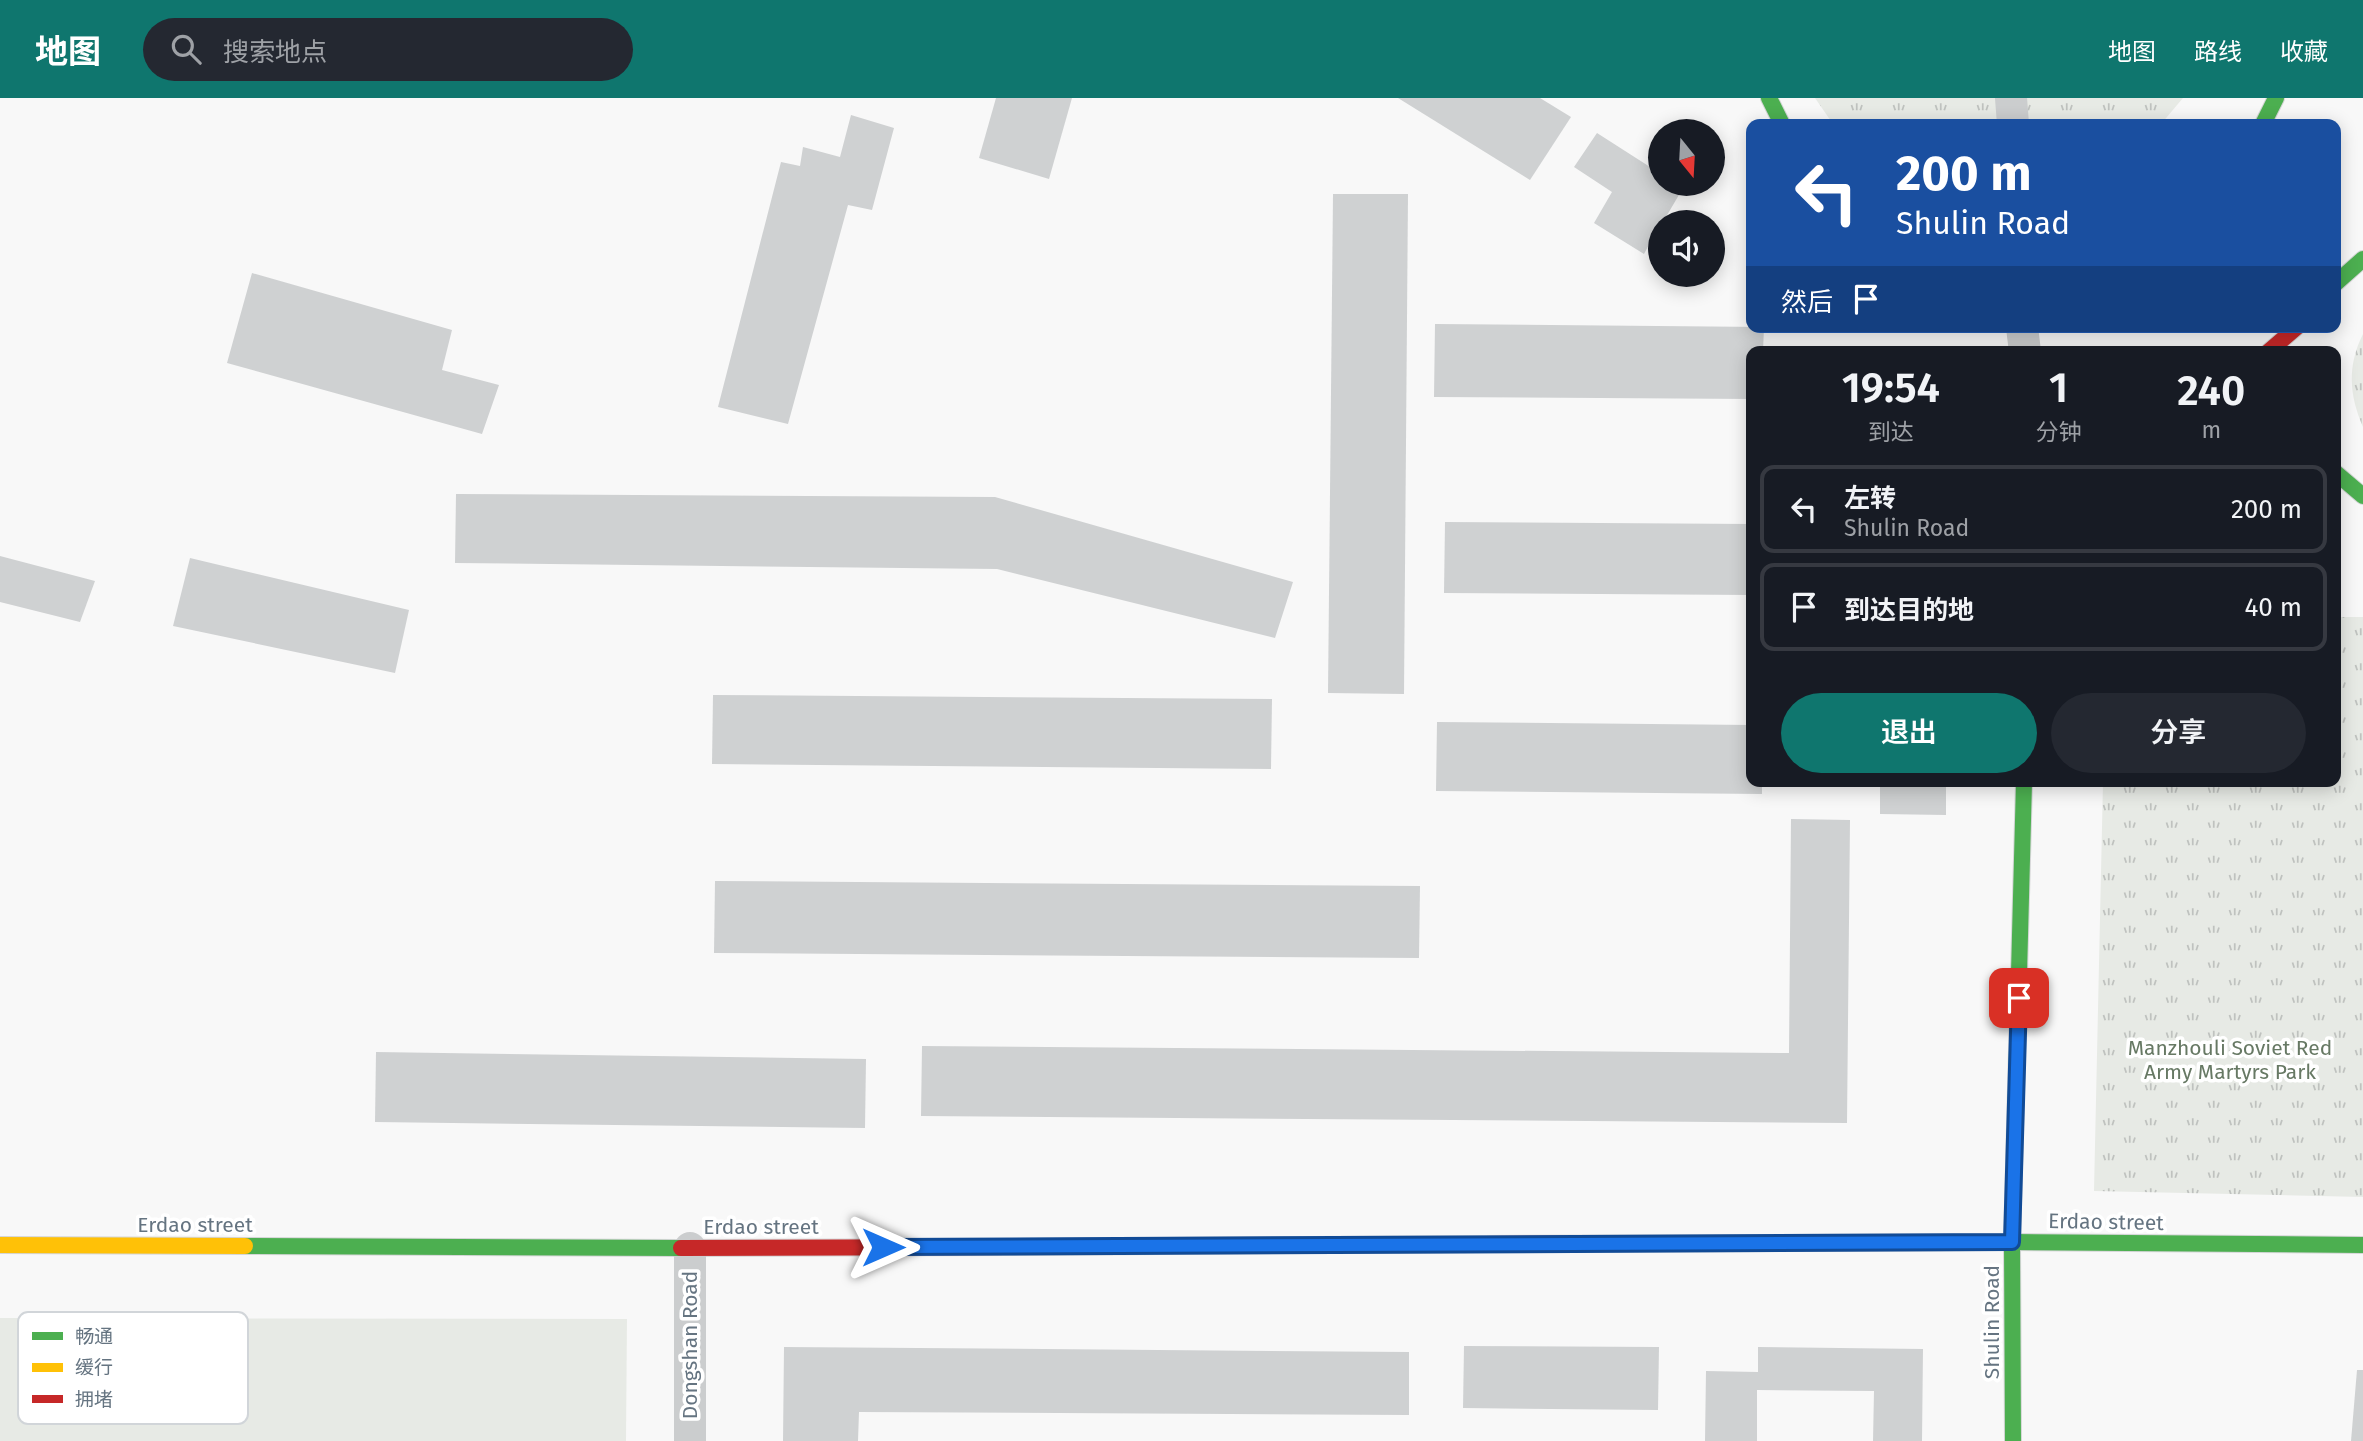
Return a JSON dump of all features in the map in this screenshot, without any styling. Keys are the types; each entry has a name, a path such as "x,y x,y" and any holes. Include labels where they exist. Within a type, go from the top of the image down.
{"street":[{"path":"1769,98 1780,119"},
{"path":"2011,98 2013,119"},
{"path":"2266,119 2276,98"},
{"path":"2341,277 2363,249"},
{"path":"2341,278 2363,259"},
{"path":"2274,346 2290,333"},
{"path":"2303,344 2307,333"},
{"path":"2341,477 2363,496"},
{"name":"Shulin Road","path":"2013,1441 2012,1242 2024,787"},
{"name":"Erdao street","path":"0,1245 690,1248 2012,1242 2363,1245"},
{"name":"Dongshan Road","path":"690,1248 690,1441"}],"green space":[{"path":"1815,98 2183,98 2165,119 1830,119"},
{"path":"2363,334 2363,427 2355,403 2352,369"},
{"name":"Manzhouli Soviet Red Army Martyrs Park","path":"2341,617 2363,617 2363,1197 2094,1191 2103,787 2341,787"},
{"path":"0,1318 18,1318 18,1424 248,1424 248,1318 627,1319 626,1441 0,1441"}],"building":[{"path":"996,98 1072,98 1049,179 979,158"},
{"path":"1398,98 1540,98 1571,117 1530,180"},
{"path":"851,115 894,128 872,210 848,205 788,424 718,407 781,162 800,166 803,147 840,157"},
{"path":"1597,133 1648,166 1648,196 1678,196 1670,210 1648,210 1648,246 1644,254 1594,223 1612,192 1574,167"},
{"path":"1333,194 1408,194 1404,694 1328,693"},
{"path":"252,273 452,330 442,370 499,385 482,434 227,363"},
{"path":"1435,324 1746,327 1746,333 1764,333 1763,346 1746,346 1746,399 1434,397"},
{"path":"456,494 995,497 1293,582 1275,638 997,569 455,563"},
{"path":"1445,522 1746,524 1746,595 1444,593"},
{"path":"0,556 95,581 80,622 0,602"},
{"path":"190,558 409,610 395,673 173,626"},
{"path":"713,695 1272,699 1271,769 712,764"},
{"path":"1437,722 1746,725 1746,787 1762,787 1762,794 1436,791"},
{"path":"1880,787 1946,787 1946,815 1880,814"},
{"path":"1791,819 1850,820 1847,1123 921,1116 922,1046 1789,1053"},
{"path":"715,881 1420,886 1419,958 714,953"},
{"path":"376,1052 866,1059 865,1128 375,1122"},
{"path":"1464,1346 1659,1347 1658,1410 1463,1408"},
{"path":"784,1347 1409,1352 1409,1415 859,1412 858,1441 783,1441"},
{"path":"1758,1347 1923,1349 1922,1441 1873,1441 1874,1391 1757,1390 1757,1441 1705,1441 1706,1371 1758,1372"},
{"path":"2357,1370 2363,1370 2363,1441 2351,1441"}],"traffic: fast":[{"path":"1769,98 1780,119"},
{"path":"2266,119 2276,98"},
{"path":"2341,279 2363,259"},
{"path":"2341,477 2363,496"},
{"path":"2013,1441 2012,1242 2024,787"},
{"path":"1788,1243 2363,1245"},
{"path":"1011,1247 1482,1244"},
{"path":"245,1246 681,1248"}],"traffic: slow":[{"path":"0,1245 245,1246"}],"traffic: jam":[{"path":"2275,346 2290,333"},
{"path":"1482,1244 1788,1243"},
{"path":"681,1248 1011,1247"}],"route":[{"path":"883,1247 2012,1242 2019,998"}]}
